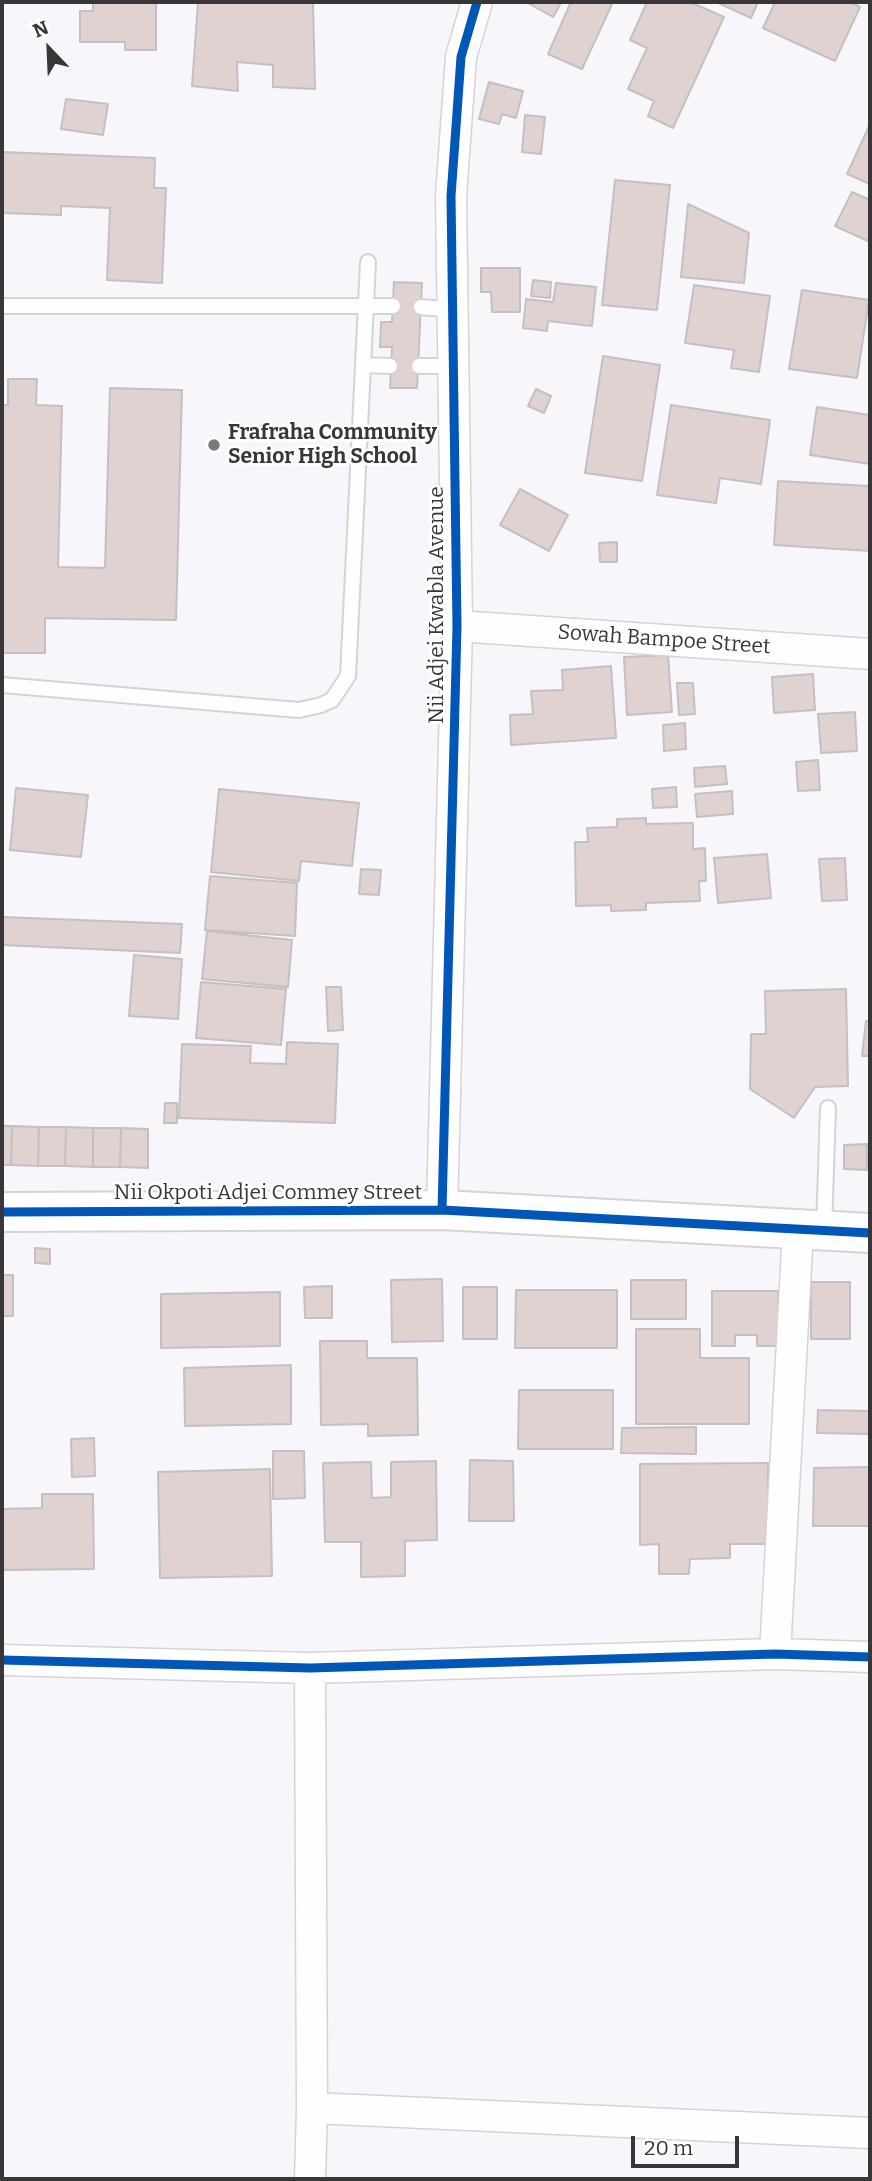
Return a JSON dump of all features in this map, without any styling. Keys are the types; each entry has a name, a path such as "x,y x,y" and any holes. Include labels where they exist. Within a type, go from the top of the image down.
{"street":[{"name":"Nii Adjei Kwabla Avenue","path":"442,1210 457,626 452,196 461,57 477,2"},
{"name":"Sowah Bampoe Street","path":"457,626 870,654"},
{"name":"Nii Okpoti Adjei Commey Street","path":"2,1212 442,1210 870,1233"},
{"path":"775,1654 811,1230"},
{"path":"2,1660 310,1668 775,1654 870,1657"},
{"path":"310,1668 310,2179"},
{"path":"312,2108 870,2133"}],"lane":[{"path":"2,685 299,710 332,700 348,676 368,262"},
{"path":"2,306 393,306"},
{"path":"421,307 454,310"},
{"path":"363,365 390,366"},
{"path":"419,366 453,366"},
{"path":"811,1230 828,1108"}],"building":[{"path":"93,2 156,2 156,50 125,50 125,42 80,42 80,11 93,11"},
{"path":"198,2 313,3 315,89 273,87 273,65 237,62 238,91 192,86"},
{"path":"526,2 558,2 561,3 553,17"},
{"path":"571,2 613,2 582,69 548,54"},
{"path":"647,2 690,2 724,17 673,128 648,116 654,101 628,89 647,48 630,40"},
{"path":"716,2 758,2 751,18"},
{"path":"775,2 850,2 860,7 835,61 763,28"},
{"path":"489,82 523,91 516,118 502,114 499,124 479,119"},
{"path":"66,99 108,104 103,135 61,129"},
{"path":"525,115 545,117 541,154 522,152"},
{"path":"870,124 870,184 847,174"},
{"path":"2,152 155,158 154,188 166,188 162,283 107,280 110,208 61,206 61,215 2,213"},
{"path":"615,180 670,185 657,310 602,305"},
{"path":"852,192 870,200 870,242 835,226"},
{"path":"688,204 749,233 744,283 681,277"},
{"path":"481,268 520,268 520,312 492,312 491,292 481,292"},
{"path":"533,280 551,282 550,298 531,296"},
{"path":"394,282 422,283 417,388 390,388 392,347 380,347 381,322 392,322"},
{"path":"556,283 596,287 592,326 548,321 547,331 523,328 526,299 553,302"},
{"path":"694,285 770,296 759,372 731,368 734,350 685,343"},
{"path":"802,290 869,300 857,378 789,369"},
{"path":"603,356 660,365 642,481 585,473"},
{"path":"8,379 37,379 36,405 62,406 58,567 105,568 110,388 182,390 176,620 45,618 45,653 2,653 2,405 8,405"},
{"path":"536,389 551,396 544,413 528,406"},
{"path":"671,405 770,420 761,484 720,478 716,503 657,495"},
{"path":"817,407 870,415 870,464 810,455"},
{"path":"778,481 870,486 870,551 774,545"},
{"path":"520,489 568,515 549,551 500,525"},
{"path":"617,542 617,562 600,562 599,543"},
{"path":"668,655 672,712 627,715 624,657"},
{"path":"611,666 616,738 511,745 510,715 533,714 531,691 563,690 562,670"},
{"path":"813,674 815,710 774,713 772,677"},
{"path":"677,683 693,683 695,714 679,715"},
{"path":"855,712 857,751 821,753 818,714"},
{"path":"685,723 686,749 664,751 663,725"},
{"path":"818,760 820,790 798,791 796,762"},
{"path":"725,766 727,784 695,787 694,768"},
{"path":"676,787 677,807 653,808 652,789"},
{"path":"16,788 88,795 81,857 10,850"},
{"path":"219,789 359,803 352,866 301,861 299,881 211,872"},
{"path":"732,791 733,814 697,817 695,794"},
{"path":"646,818 646,824 693,823 693,849 705,848 706,881 699,881 700,901 646,903 646,910 611,911 611,905 576,906 575,842 588,842 587,828 617,827 617,819"},
{"path":"767,854 771,898 718,903 714,858"},
{"path":"845,858 847,900 822,901 819,859"},
{"path":"361,869 381,870 379,895 359,894"},
{"path":"210,876 297,883 295,936 205,930"},
{"path":"2,917 182,924 180,953 2,945"},
{"path":"207,931 292,940 288,987 202,979"},
{"path":"134,955 182,959 178,1019 129,1016"},
{"path":"201,982 286,989 281,1045 196,1038"},
{"path":"326,987 341,987 343,1030 328,1031"},
{"path":"846,989 848,1086 815,1087 794,1118 750,1089 751,1034 766,1034 765,991"},
{"path":"866,1021 870,1021 870,1056 862,1056"},
{"path":"287,1042 338,1044 335,1123 179,1118 182,1044 251,1046 250,1063 286,1064"},
{"path":"165,1103 177,1103 177,1123 164,1123"},
{"path":"2,1126 12,1126 11,1165 2,1165"},
{"path":"12,1126 39,1127 38,1166 11,1165"},
{"path":"39,1127 66,1127 65,1166 38,1166"},
{"path":"66,1127 93,1128 93,1167 65,1166"},
{"path":"93,1128 121,1128 120,1167 93,1167"},
{"path":"121,1128 148,1129 148,1168 120,1167"},
{"path":"867,1144 867,1170 844,1169 844,1145"},
{"path":"35,1248 50,1249 50,1264 35,1263"},
{"path":"2,1275 13,1275 13,1316 2,1316"},
{"path":"442,1279 443,1341 392,1342 391,1280"},
{"path":"631,1280 686,1280 686,1319 631,1319"},
{"path":"811,1282 850,1282 850,1339 811,1339"},
{"path":"332,1286 332,1318 305,1318 304,1287"},
{"path":"463,1287 497,1287 497,1339 463,1339"},
{"path":"516,1290 617,1290 617,1348 515,1348"},
{"path":"712,1291 778,1291 778,1303 787,1303 787,1346 757,1346 757,1335 735,1335 735,1346 712,1346"},
{"path":"280,1292 280,1346 161,1348 161,1294"},
{"path":"636,1329 700,1329 700,1358 749,1358 749,1424 636,1424"},
{"path":"320,1341 367,1341 367,1358 417,1358 418,1435 368,1436 368,1424 321,1425"},
{"path":"291,1365 291,1424 185,1426 184,1368"},
{"path":"519,1390 613,1390 613,1449 518,1449"},
{"path":"818,1410 870,1411 870,1434 817,1433"},
{"path":"696,1427 696,1454 621,1453 622,1428"},
{"path":"94,1438 95,1476 72,1477 71,1439"},
{"path":"273,1451 304,1451 305,1498 273,1499"},
{"path":"470,1460 513,1461 514,1521 469,1521"},
{"path":"436,1461 437,1540 405,1541 405,1576 361,1577 361,1542 325,1542 323,1463 371,1462 372,1498 391,1497 391,1462"},
{"path":"768,1463 768,1544 730,1544 730,1558 690,1559 689,1574 659,1574 659,1544 640,1545 640,1464"},
{"path":"870,1467 870,1526 813,1526 814,1468"},
{"path":"270,1469 272,1576 160,1578 158,1472"},
{"path":"42,1494 93,1494 94,1569 2,1570 2,1509 42,1508"}],"cycle path":[{"path":"442,1210 457,626 451,196 461,57 477,2"},
{"path":"2,1212 442,1210 870,1233"},
{"path":"2,1660 310,1668 775,1654 870,1657"}],"place":[{"name":"Frafraha Community Senior High School","path":"214,445"}]}
